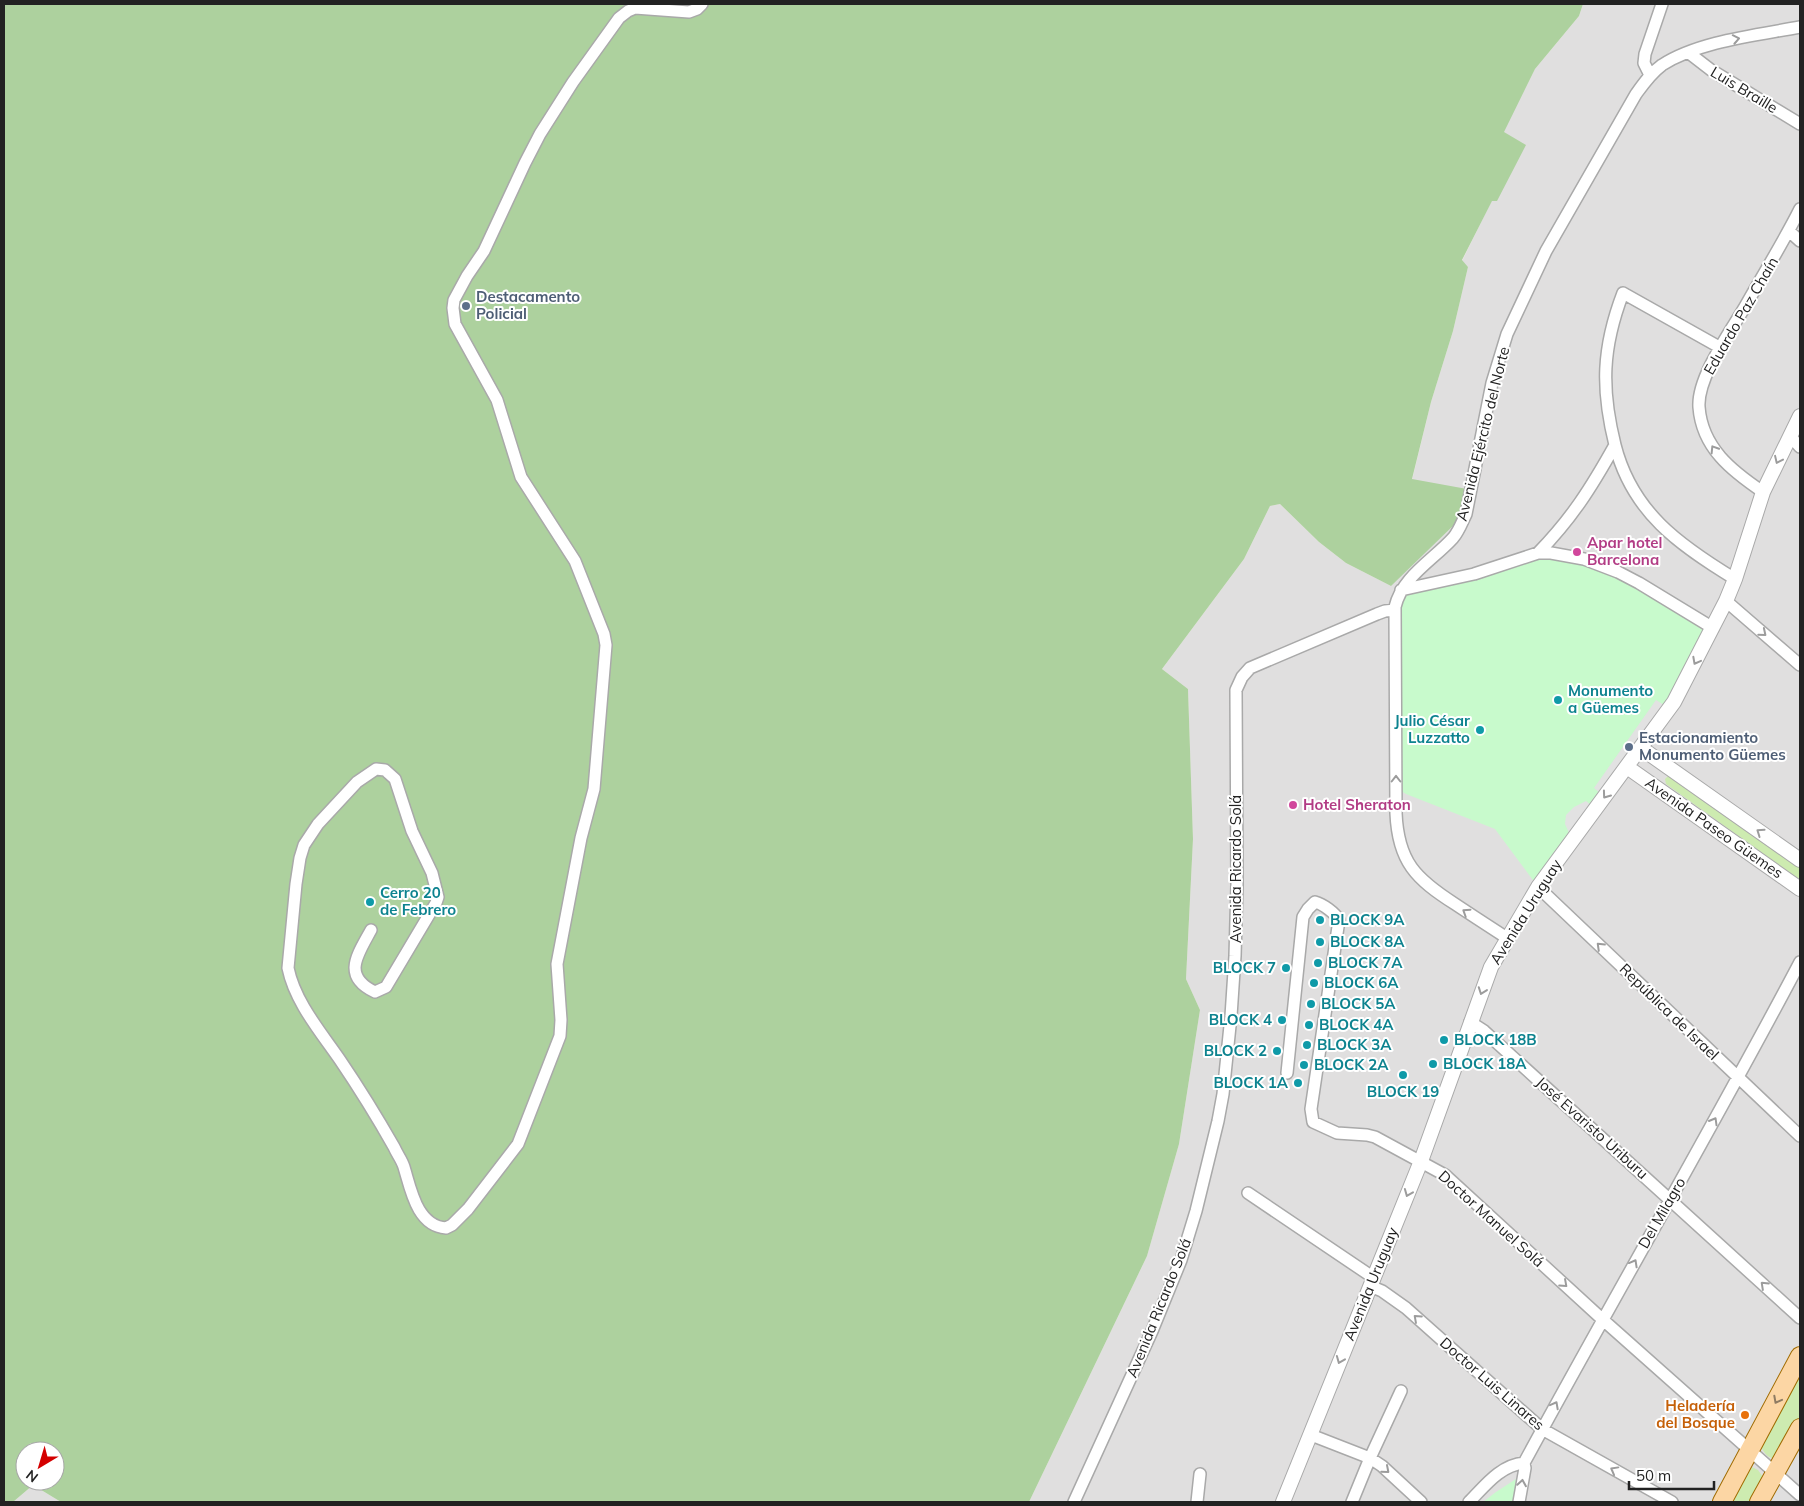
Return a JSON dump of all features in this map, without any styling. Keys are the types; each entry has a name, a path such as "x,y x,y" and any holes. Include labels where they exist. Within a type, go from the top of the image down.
{"main road":[{"path":"1722,1502 1800,1356"},
{"path":"1759,1502 1800,1428"}],"street":[{"path":"371,930 354,963 360,981 366,988 375,992 386,987 438,897 432,873 412,831 395,779 385,770 376,769 357,782 318,824 304,845 296,884 288,968 291,979 306,1010 372,1108 399,1156 413,1198 432,1225 446,1228 468,1209 518,1144 560,1036 561,1020 557,964 582,838 594,789 606,645 604,634 575,561 521,477 497,400 455,324 454,300 484,251 524,163 540,134 573,82 619,18 636,8 689,12 697,9 702,4"},
{"path":"1650,75 1644,63 1645,54 1662,4"},
{"name":"Avenida Ejército del Norte","path":"1507,938 1429,887 1412,869 1402,848 1396,826 1395,610 1397,598 1401,590 1453,537 1462,524 1466,514 1492,383 1507,334 1546,251 1627,106 1650,75 1662,66 1689,53 1715,43 1800,27"},
{"name":"Luis Braille","path":"1689,53 1711,70 1800,124"},
{"name":"Eduardo Paz Chaín","path":"1763,492 1742,478 1720,458 1705,433 1699,407 1704,379 1789,231 1800,208"},
{"path":"1789,231 1800,241"},
{"path":"1721,348 1623,293 1612,324 1604,386 1615,445 1625,477 1643,506 1657,522 1684,546 1735,579"},
{"name":"Avenida Uruguay","path":"1283,1502 1422,1162 1491,967 1538,887 1674,702 1726,601 1763,492 1800,416"},
{"path":"1790,436 1800,447"},
{"path":"1538,553 1577,509 1594,484 1615,445"},
{"path":"1401,590 1474,574 1538,553 1551,553 1571,556 1618,572 1713,628"},
{"path":"1726,601 1800,665"},
{"name":"Avenida Ricardo Solá","path":"1074,1502 1152,1331 1181,1260 1196,1211 1218,1121 1223,1094 1231,1016 1235,947 1237,885 1236,690 1242,677 1250,668 1377,614 1395,610"},
{"name":"Avenida Paseo Güemes","path":"1641,748 1800,860"},
{"name":"Avenida Paseo Güemes","path":"1627,767 1800,889"},
{"name":"República de Israel","path":"1538,887 1800,1136"},
{"name":"Doctor Manuel Solá","path":"1287,1072 1303,917 1315,902 1320,903 1337,916 1339,920 1312,1109 1313,1122 1337,1133 1375,1137 1445,1175 1602,1319 1800,1495"},
{"name":"Del Milagro","path":"1519,1502 1525,1468 1524,1463 1602,1319 1739,1078 1800,962"},
{"name":"José Evaristo Uriburu","path":"1470,1022 1484,1030 1800,1318"},
{"name":"Doctor Luis Linares","path":"1248,1193 1406,1308 1542,1429 1672,1502"},
{"path":"1352,1502 1401,1391"},
{"path":"1310,1435 1370,1458 1382,1466 1421,1502"},
{"path":"1469,1502 1502,1470 1524,1463"},
{"path":"1197,1502 1200,1474"}],"shaded area":[{"path":"1583,4 1800,4 1800,1502 1029,1502 1147,1256 1179,1144 1200,1010 1186,979 1193,839 1188,689 1162,669 1244,559 1270,506 1280,504 1319,542 1346,563 1391,586 1412,480 1431,402 1453,331 1468,267 1462,261 1492,200 1525,145 1503,132 1535,69 1579,16"},
{"name":"Estacionamiento Monumento Güemes","path":"1656,700 1664,705 1601,794 1594,788"},
{"path":"1586,801 1592,806 1570,835 1565,824 1566,815 1574,807"},
{"path":"26,1491 43,1491 61,1502 13,1502"}],"green space":[{"path":"4,4 1583,4 1579,16 1535,69 1504,132 1526,145 1497,201 1492,201 1462,260 1468,267 1453,331 1431,402 1412,479 1467,489 1457,522 1391,586 1346,563 1319,542 1280,504 1270,506 1244,559 1162,669 1188,689 1193,839 1186,979 1200,1010 1179,1144 1147,1256 1029,1502 61,1502 43,1491 65,1491 65,1441 15,1441 15,1491 26,1491 13,1502 4,1502"},
{"name":"Monumento a Güemes","path":"1538,553 1584,559 1713,628 1674,702 1538,887 1495,829 1406,794 1396,788 1395,622 1401,597 1410,591"},
{"path":"1673,775 1800,867 1800,880 1666,784 1665,779"},
{"path":"1800,1372 1801,1415 1799,1421 1778,1456 1770,1457 1761,1447"},
{"path":"1752,1467 1758,1470 1763,1477 1752,1502 1728,1502 1745,1473"},
{"path":"1516,1479 1513,1502 1483,1502 1496,1492"}],"place":[{"name":"Destacamento Policial","path":"466,306"},
{"name":"Apar hotel Barcelona","path":"1577,552"},
{"name":"Monumento a Güemes","path":"1558,700"},
{"name":"Julio César Luzzatto","path":"1480,730"},
{"name":"Estacionamiento Monumento Güemes","path":"1629,747"},
{"name":"Hotel Sheraton","path":"1293,805"},
{"name":"Cerro 20 de Febrero","path":"370,902"},
{"name":"BLOCK 9A","path":"1320,920"},
{"name":"BLOCK 8A","path":"1320,942"},
{"name":"BLOCK 7A","path":"1318,963"},
{"name":"BLOCK 7","path":"1286,968"},
{"name":"BLOCK 6A","path":"1314,983"},
{"name":"BLOCK 5A","path":"1311,1004"},
{"name":"BLOCK 4","path":"1282,1020"},
{"name":"BLOCK 4A","path":"1309,1025"},
{"name":"BLOCK 18B","path":"1444,1040"},
{"name":"BLOCK 3A","path":"1307,1045"},
{"name":"BLOCK 2","path":"1277,1051"},
{"name":"BLOCK 18A","path":"1433,1064"},
{"name":"BLOCK 2A","path":"1304,1065"},
{"name":"BLOCK 19","path":"1403,1075"},
{"name":"BLOCK 1A","path":"1298,1083"},
{"name":"Heladería del Bosque","path":"1745,1415"}]}
